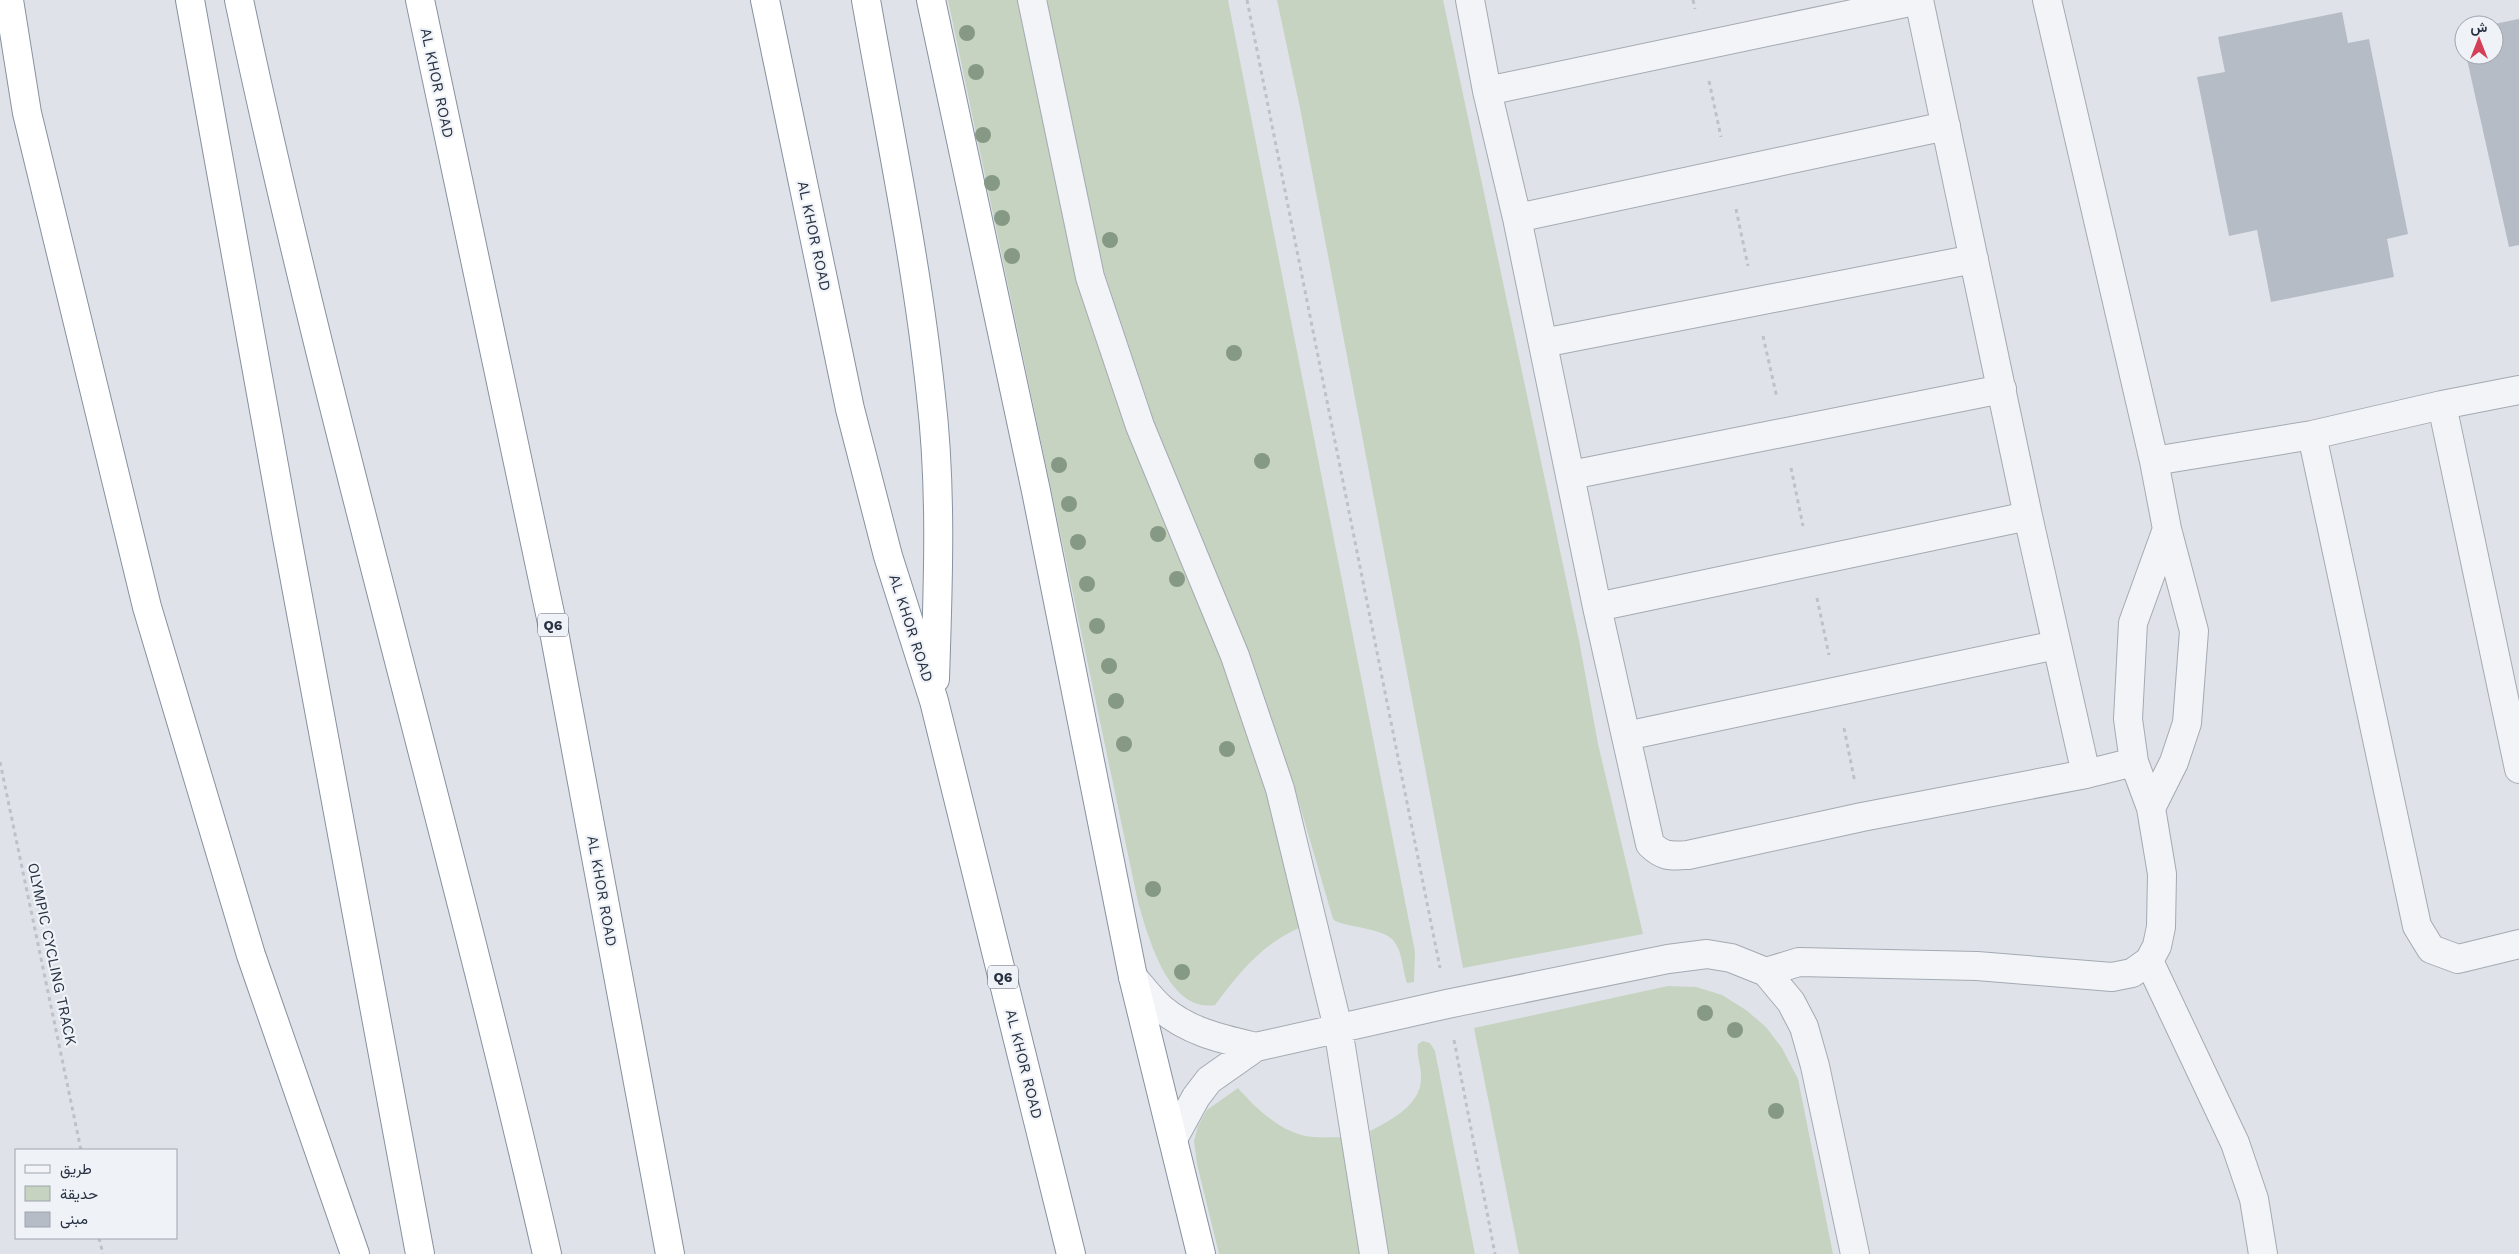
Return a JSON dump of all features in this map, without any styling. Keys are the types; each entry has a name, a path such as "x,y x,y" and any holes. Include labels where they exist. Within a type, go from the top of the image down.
{"highway":[{"path":"8,0 28,113 147,607 251,955 355,1254"},
{"path":"190,0 420,1254"},
{"path":"239,0 265,125 353,487 521,1140 547,1254"},
{"name":"AL KHOR ROAD","path":"420,0 555,637 670,1254"},
{"name":"AL KHOR ROAD","path":"765,0 850,409 888,556 934,701 1071,1254"},
{"path":"866,0 910,246 932,397 939,549 934,701"},
{"path":"931,0 1036,491 1133,977 1201,1254"}],"street":[{"path":"1032,0 1090,277 1140,426 1234,656 1280,789 1338,1028 1374,1254"},
{"path":"1470,0 1487,91 1517,218 1597,607 1650,844 1659,853 1670,856 1688,855 1862,817 2086,774 2134,762"},
{"path":"1487,91 1919,0 2028,516 2086,774"},
{"path":"2047,0 2154,461 2167,530 2194,631 2187,723 2174,762 2152,808"},
{"path":"1517,218 1946,126"},
{"path":"1542,343 1974,259"},
{"path":"1571,475 2002,389"},
{"path":"2154,461 2312,435 2442,404 2519,390"},
{"path":"2442,404 2519,769"},
{"path":"2312,435 2417,926 2431,949 2458,958 2519,944"},
{"path":"1597,607 2028,516"},
{"path":"1766,972 1799,962 1977,966 2112,978 2132,973 2149,961 2157,946 2161,927 2162,874 2152,808 2134,762 2128,719 2133,623 2167,530"},
{"path":"1626,736 2056,645"},
{"path":"1173,1139 1196,1097 1209,1080 1256,1047 1447,1004 1668,958 1707,954 1731,958 1766,972 1791,1002 1804,1027 1816,1066 1855,1254"},
{"path":"2149,961 2235,1143 2254,1199 2263,1254"},
{"path":"1133,977 1161,1008 1185,1025 1215,1037 1256,1047"}],"path":[{"path":"1247,0 1447,1004 1494,1254"},
{"name":"OLYMPIC CYCLING TRACK","path":"0,762 81,1149"},
{"path":"99,1239 103,1254"}],"green space":[{"path":"948,0 1020,0 1043,119 1083,289 1222,660 1268,794 1303,926 1264,949 1234,980 1215,1005 1199,1004 1185,997 1173,985 1154,952 1138,902"},
{"path":"1047,0 1228,0 1415,952 1414,982 1407,983 1400,954 1392,939 1379,932 1343,924 1333,919 1293,782 1247,652 1149,416 1104,272 1071,124"},
{"path":"1277,0 1443,0 1579,640 1598,744 1643,934 1463,968 1300,108"},
{"path":"1668,986 1696,987 1722,995 1746,1010 1766,1027 1782,1048 1798,1079 1833,1254 1519,1254 1474,1028"},
{"path":"1423,1041 1430,1043 1435,1051 1475,1254 1388,1254 1370,1131 1403,1111 1415,1097 1421,1080 1418,1044"},
{"path":"1238,1088 1262,1113 1292,1132 1314,1137 1349,1137 1366,1254 1219,1254 1197,1164 1194,1141 1198,1126 1207,1110"}],"building":[{"path":"2342,12 2348,43 2369,39 2408,234 2387,239 2394,277 2271,302 2257,230 2229,236 2197,77 2225,72 2218,37"},
{"path":"2519,19 2519,245 2509,247 2468,65 2504,65 2504,22"}]}
